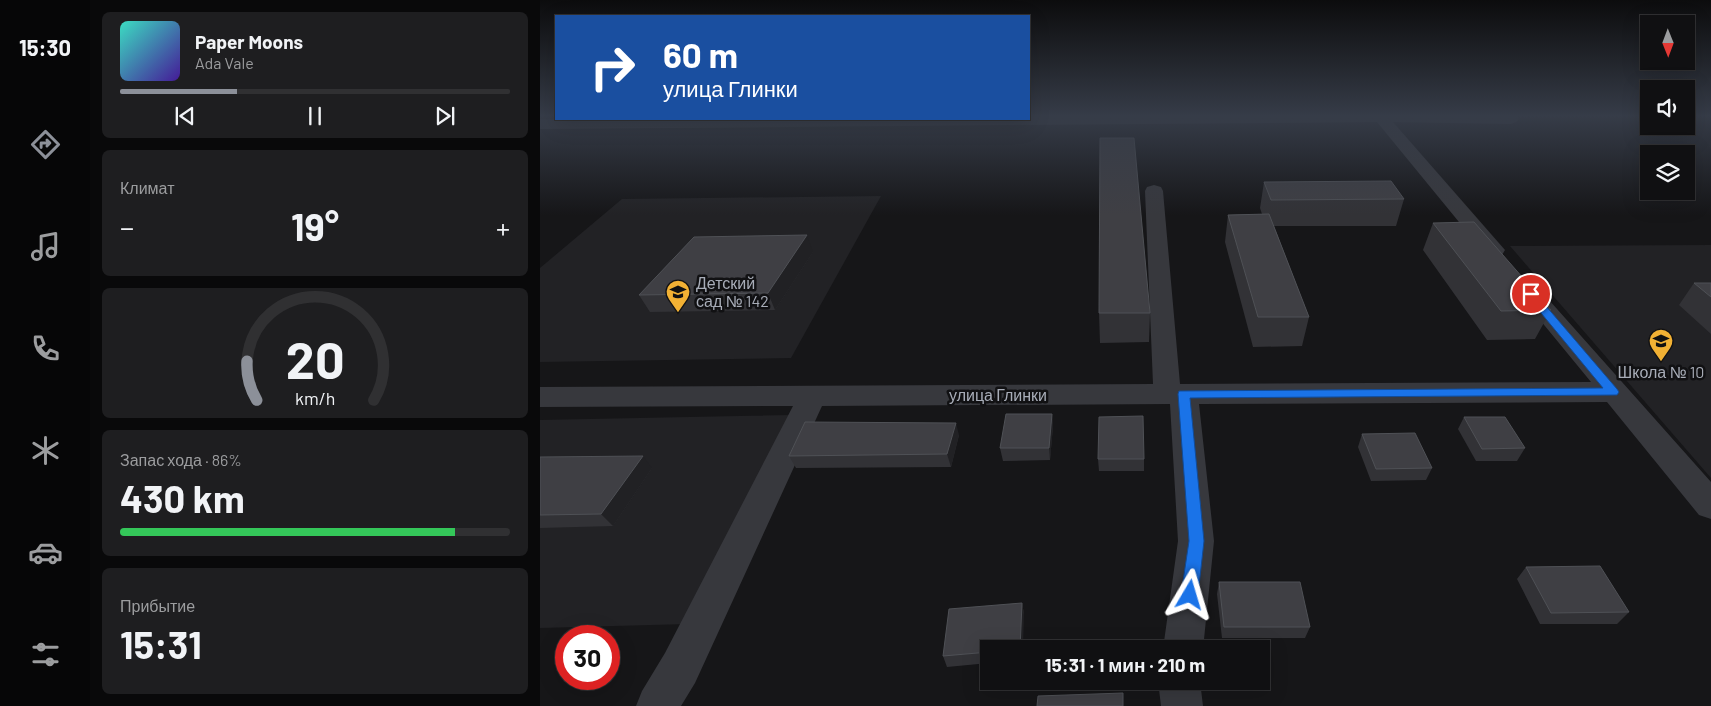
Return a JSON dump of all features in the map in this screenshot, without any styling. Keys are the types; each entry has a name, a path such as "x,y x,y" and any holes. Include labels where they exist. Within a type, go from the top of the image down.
{"street":[{"path":"1408,149 1711,505"},
{"path":"1154,191 1176,394 1196,541 1184,640"},
{"name":"улица Глинки","path":"540,397 1613,392"},
{"path":"657,706 688,651 813,395"},
{"path":"1180,690 1182,706"}],"shaded area":[{"name":"Детский сад № 142","path":"881,196 791,358 540,362 540,268 622,199"},
{"name":"Школа № 10","path":"1711,245 1711,478 1510,246"},
{"path":"793,415 688,624 555,625 555,628 540,628 540,420"}],"building":[{"path":"1100,149 1135,149 1150,313 1099,313"},
{"path":"1391,181 1404,199 1271,200 1264,182"},
{"path":"1269,214 1309,317 1258,317 1228,215"},
{"path":"1474,222 1551,310 1501,311 1433,223"},
{"path":"807,235 768,293 639,295 694,237"},
{"path":"1694,283 1711,283 1711,297"},
{"path":"1006,414 1052,414 1049,448 1000,448"},
{"path":"1143,416 1144,459 1098,459 1099,417"},
{"path":"1464,417 1505,417 1525,448 1482,449"},
{"path":"805,422 956,423 947,454 789,456"},
{"path":"1415,433 1432,468 1376,469 1362,434"},
{"path":"643,456 601,514 540,515 540,457"},
{"path":"1600,566 1629,612 1551,613 1526,567"},
{"path":"1219,582 1300,582 1310,627 1224,627"},
{"path":"1022,603 1020,640 980,640 980,653 943,656 949,609"},
{"path":"1123,693 1123,706 1037,706 1038,696"}],"place":[{"name":"Детский сад № 142","path":"678,313"},
{"name":"Школа № 10","path":"1661,362"}],"route":[{"path":"1190,595 1196,541 1184,394 1613,392 1531,294"}]}
